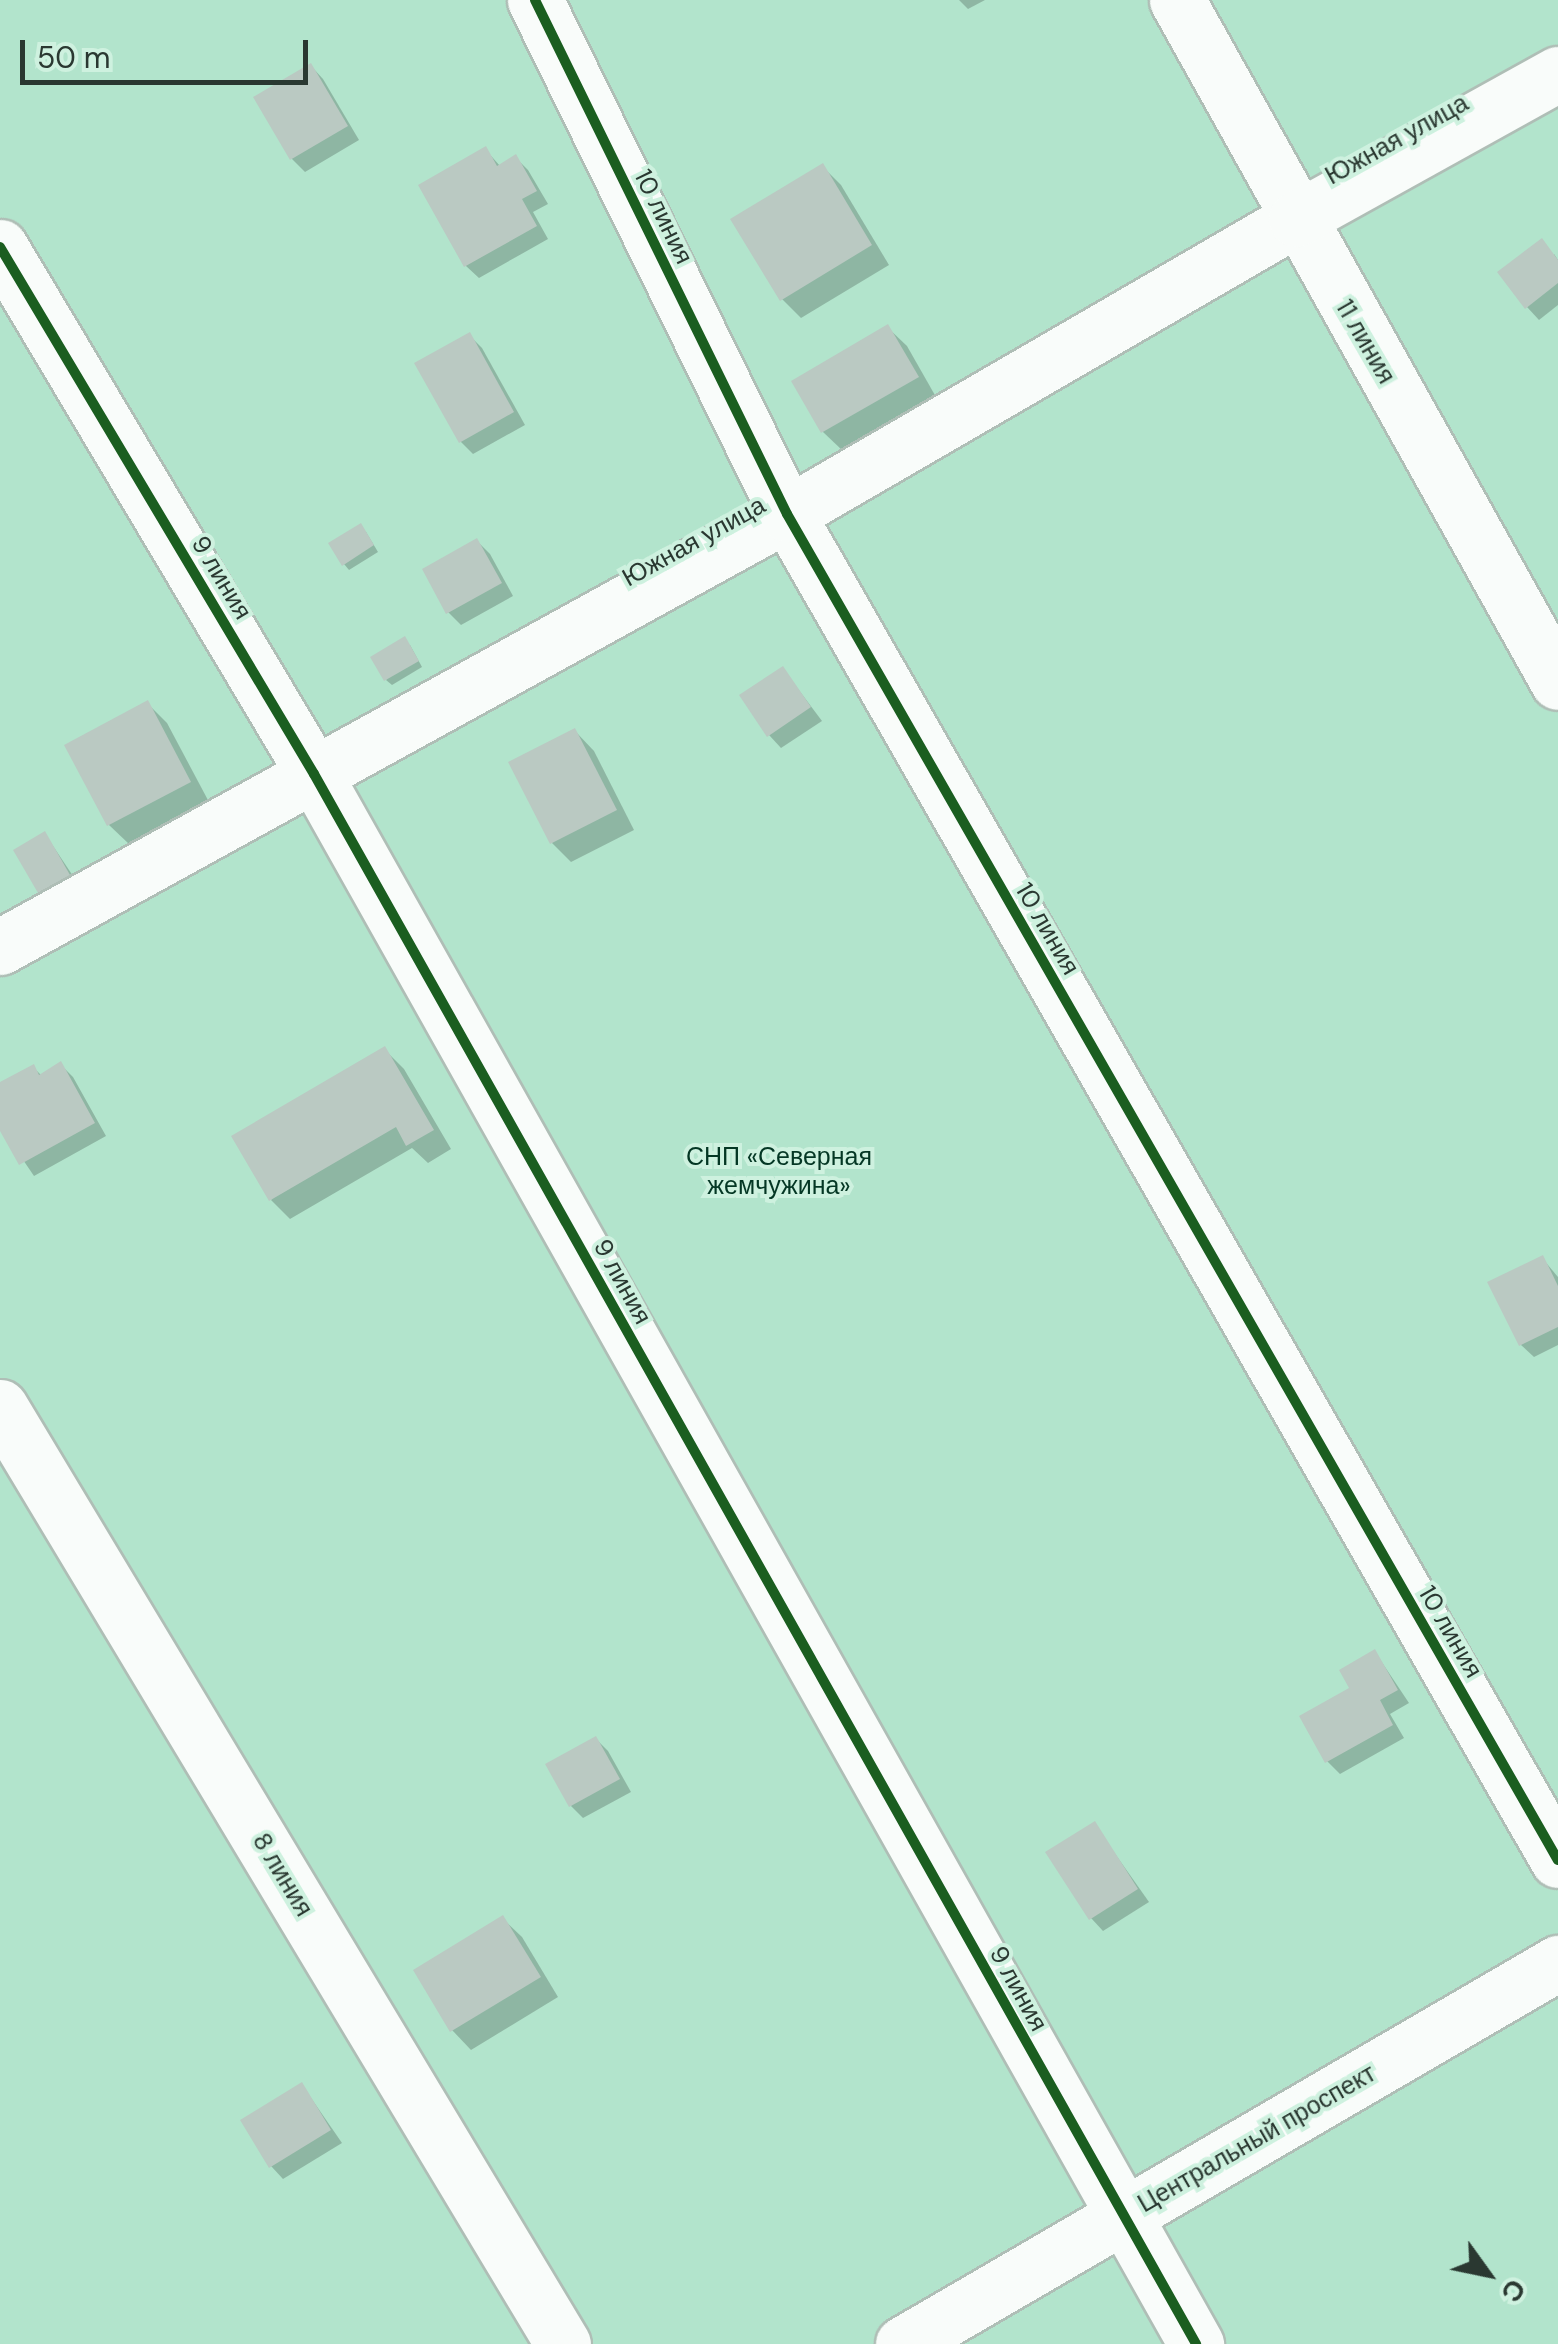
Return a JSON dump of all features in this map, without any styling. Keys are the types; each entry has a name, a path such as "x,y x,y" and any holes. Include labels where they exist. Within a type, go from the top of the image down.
{"street":[{"name":"10 линия","path":"535,0 786,514 1558,1860"},
{"name":"11 линия","path":"1176,0 1558,682"},
{"name":"Южная улица","path":"0,947 786,514 1296,219 1558,74"},
{"name":"9 линия","path":"0,247 314,774 1196,2344"},
{"name":"8 линия","path":"0,1406 563,2344"},
{"name":"Центральный проспект","path":"904,2344 1558,1964"}],"green space":[{"name":"СНП «Северная жемчужина»","path":"0,0 1558,0 1558,2344 0,2344"}],"building":[{"path":"311,63 348,126 290,160 253,97"},
{"path":"486,146 497,166 516,154 537,191 522,199 537,226 464,267 418,185"},
{"path":"823,163 872,245 780,301 730,219"},
{"path":"1542,238 1558,260 1558,283 1525,309 1497,272"},
{"path":"888,324 919,377 821,433 791,381"},
{"path":"470,332 514,412 459,443 414,363"},
{"path":"361,523 374,545 342,566 328,543"},
{"path":"477,538 502,583 446,614 422,569"},
{"path":"405,636 419,661 384,681 370,657"},
{"path":"783,666 811,707 767,737 739,695"},
{"path":"148,700 191,782 107,826 64,745"},
{"path":"575,728 617,810 550,844 508,762"},
{"path":"45,831 70,875 38,893 13,850"},
{"path":"385,1046 434,1130 406,1146 396,1127 269,1201 231,1136"},
{"path":"61,1061 95,1123 19,1165 0,1131 0,1082 34,1064 39,1075"},
{"path":"1543,1255 1558,1286 1558,1327 1519,1346 1487,1282"},
{"path":"1375,1649 1398,1690 1380,1700 1393,1725 1325,1763 1299,1716 1349,1688 1339,1670"},
{"path":"596,1736 620,1779 569,1807 545,1764"},
{"path":"1095,1821 1138,1889 1089,1920 1045,1852"},
{"path":"503,1915 541,1977 450,2032 413,1970"},
{"path":"302,2082 331,2130 269,2168 240,2120"}],"cycle path":[{"path":"535,0 787,514 1558,1860"},
{"path":"0,247 314,774 1196,2344"}]}
